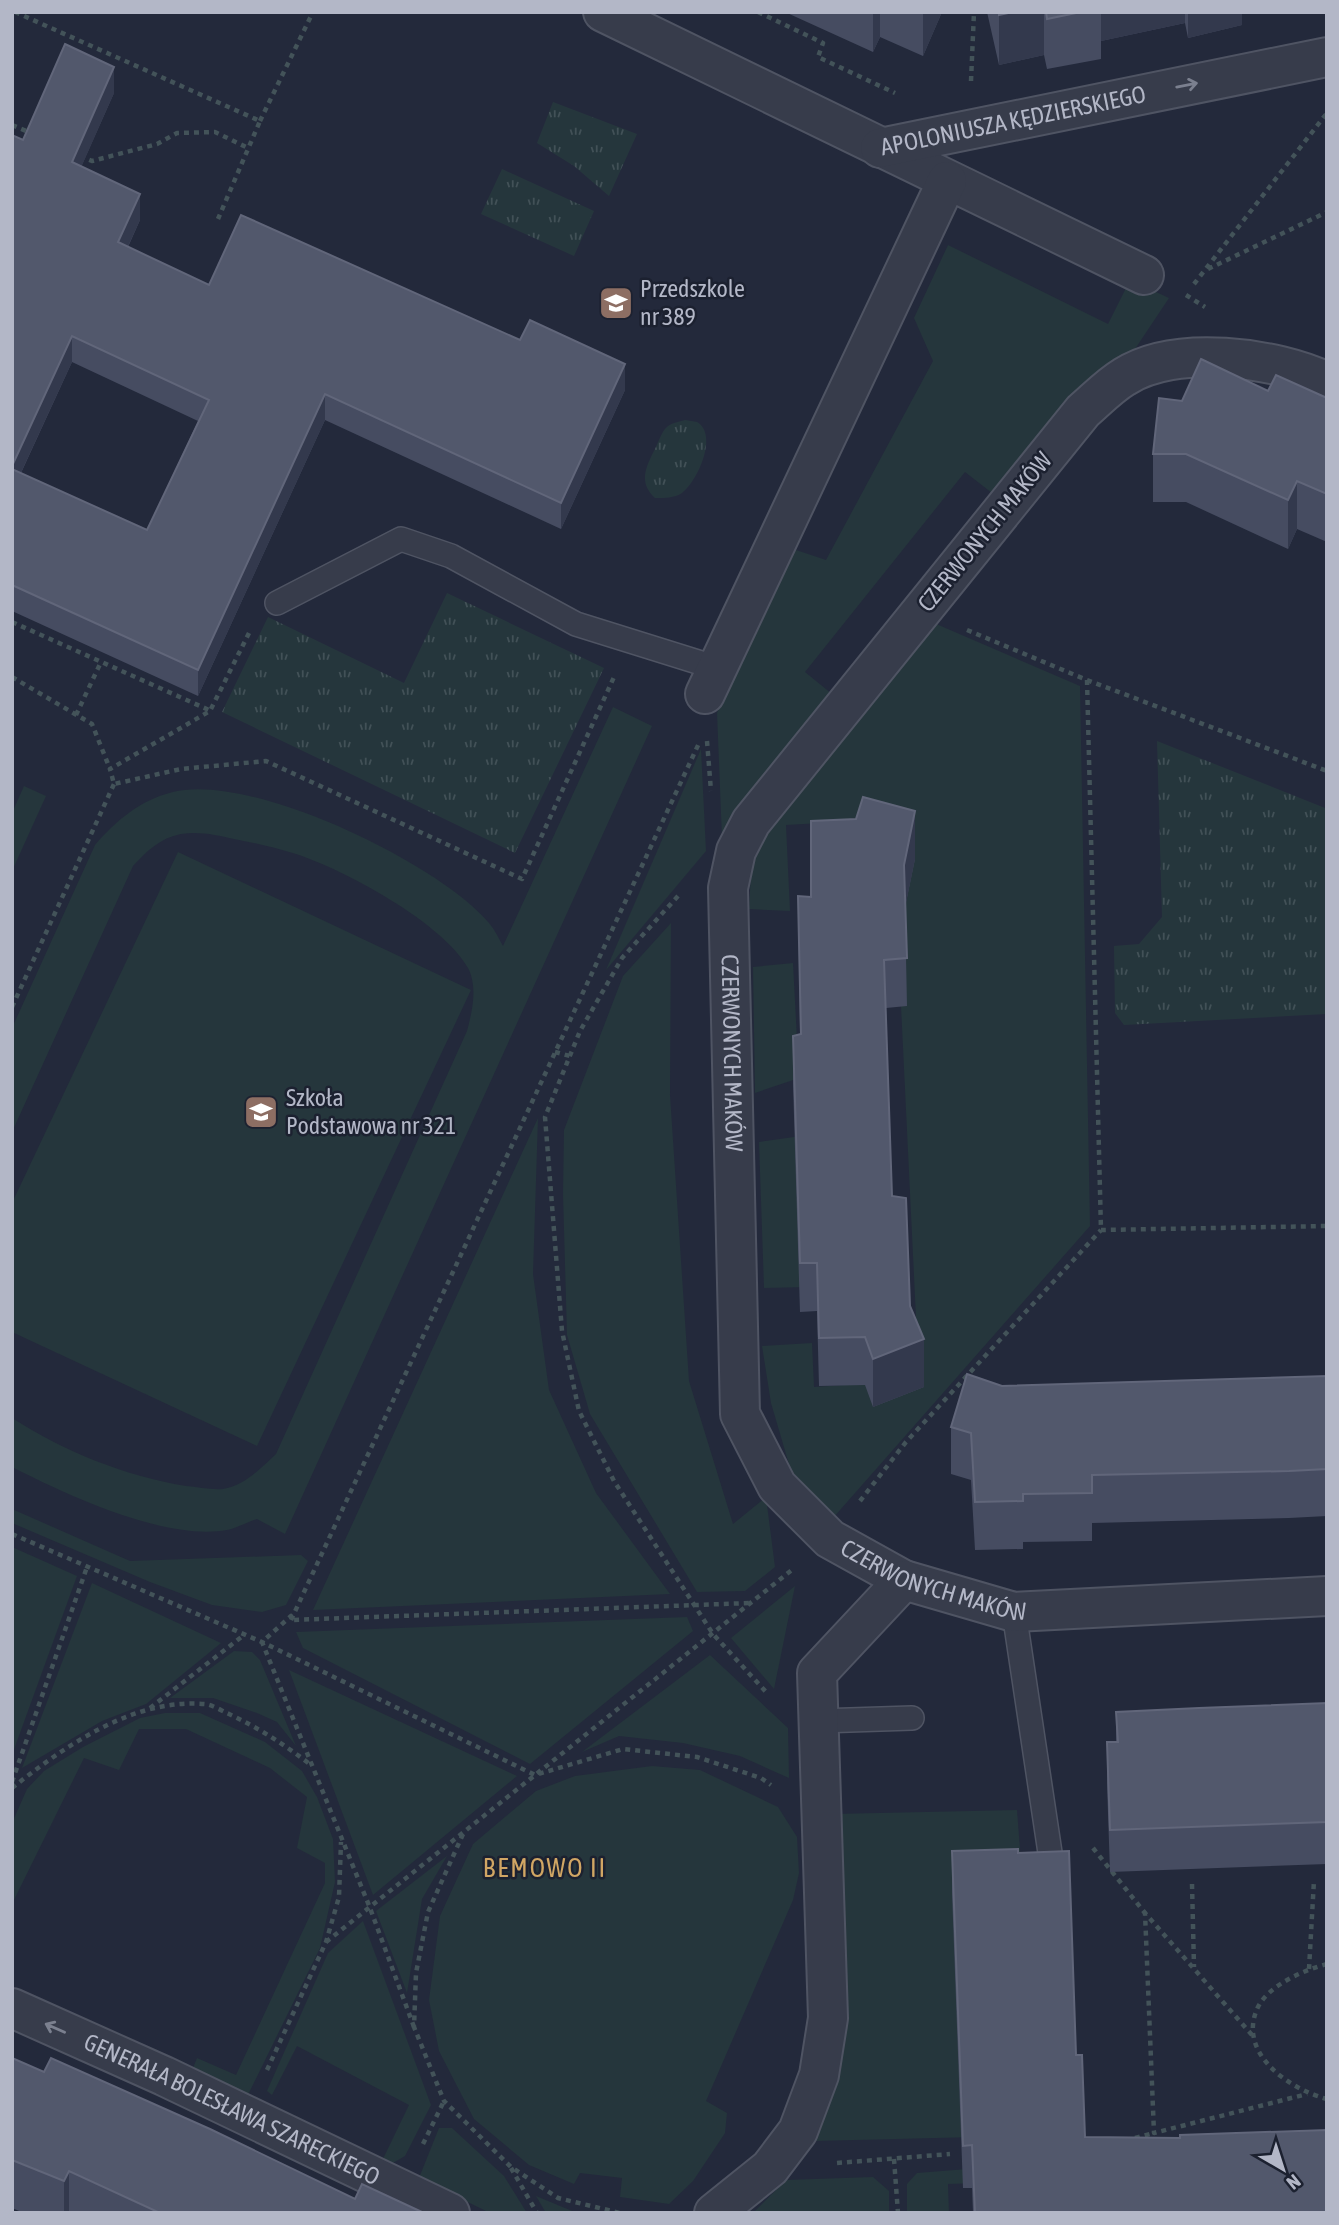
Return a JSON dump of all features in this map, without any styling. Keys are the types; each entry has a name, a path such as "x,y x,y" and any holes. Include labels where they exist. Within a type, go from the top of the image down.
{"street":[{"name":"APOLONIUSZA KĘDZIERSKIEGO","path":"603,12 880,148 1327,57"},
{"path":"880,148 1144,275"},
{"path":"709,697 947,181"},
{"name":"CZERWONYCH MAKÓW","path":"1327,382 1310,374 1230,357 1200,356 1163,362 1125,376 1083,411 751,822 736,852 728,888 740,1414 777,1486 830,1539 904,1580 1014,1612 1327,1596"},
{"path":"715,2213 770,2168 798,2131 819,2075 828,2018 817,1673 904,1580"},
{"name":"GENERAŁA BOLESŁAWA SZARECKIEGO","path":"12,2008 164,2076 450,2213"}],"lane":[{"path":"277,603 401,539 451,556 576,624 631,641 709,697"},
{"path":"1014,1612 1052,1866"},
{"path":"819,1721 912,1718"}],"path":[{"path":"15,12 260,121"},
{"path":"218,219 260,121 313,12"},
{"path":"758,12 822,43 818,57 906,99"},
{"path":"971,73 974,12"},
{"path":"1185,294 1327,113"},
{"path":"12,125 35,135"},
{"path":"69,151 92,161 157,144 177,133 215,132 248,148"},
{"path":"1204,270 1327,212"},
{"path":"110,769 210,711 258,614 277,603"},
{"path":"921,610 1087,680 1327,771"},
{"path":"12,622 210,711"},
{"path":"114,784 181,769 266,761 522,879 631,641"},
{"path":"76,715 101,662"},
{"path":"12,677 92,724 114,784 12,1007"},
{"path":"326,1942 830,1539 906,1442 1101,1230 1087,680"},
{"path":"709,697 711,794"},
{"path":"291,1620 555,1052 709,697"},
{"path":"713,1634 614,1481 579,1411 562,1331 545,1117 580,1031 622,958 705,866 736,852"},
{"path":"555,1052 570,1056"},
{"path":"1101,1230 1327,1226"},
{"path":"12,1534 262,1642 536,1775 623,1749 697,1757 761,1779 822,1818"},
{"path":"12,1782 87,1567"},
{"path":"291,1620 752,1603"},
{"path":"262,1642 291,1616 291,1620"},
{"path":"149,1709 244,1636"},
{"path":"262,1642 370,1908 444,2101 511,2167 558,2197 620,2213"},
{"path":"12,1788 39,1766 85,1738 134,1713 168,1705 207,1704 251,1724 283,1743 313,1766"},
{"path":"414,2027 416,1973 428,1912 464,1833"},
{"path":"246,2116 326,1942 339,1897 341,1838"},
{"path":"1091,1845 1145,1913 1252,2035 1264,2061 1283,2081 1307,2094 1327,2099"},
{"path":"1309,1969 1314,1880"},
{"path":"1192,1884 1194,1969"},
{"path":"1145,1913 1154,2133"},
{"path":"1252,2035 1258,2006 1278,1986 1309,1969 1327,1964"},
{"path":"1131,2139 1307,2094"},
{"path":"770,2168 950,2154"},
{"path":"894,2159 898,2213"},
{"path":"511,2167 537,2213"}],"green space":[{"path":"553,102 637,134 609,196 574,166 537,143"},
{"path":"502,169 594,211 574,256 481,214"},
{"path":"948,245 1108,324 1130,280 1169,298 1121,370 1077,402 992,493 965,472 805,672 832,694 722,838 717,713 790,548 826,560 933,361 914,318"},
{"path":"685,420 697,422 706,437 706,447 699,469 682,493 672,497 655,498 645,480 649,462 665,429"},
{"path":"447,593 604,668 515,853 222,712 268,617 404,683"},
{"path":"927,620 1080,686 1090,1226 833,1518 791,1471 771,1403 762,1346 812,1343 814,1387 919,1380 892,819 786,825 790,911 749,909 751,873 764,830"},
{"path":"613,707 652,726 285,1534 257,1519 227,1530 202,1532 146,1522 88,1502 12,1467 12,1418 95,1461 140,1476 186,1486 214,1489 231,1487 252,1476 276,1454 467,1031 472,1008 471,975 455,951 416,916 365,885 316,862 273,848 208,834 188,833 173,836 154,846 133,866 12,1132 12,1028 95,845 130,812 150,800 173,792 207,789 248,796 294,809 341,828 429,874 464,899 489,923 503,946"},
{"path":"1157,741 1325,808 1326,1014 1124,1025 1115,1013 1114,946 1139,944 1162,917"},
{"path":"701,749 706,851 606,970"},
{"path":"24,786 46,796 12,871 12,813"},
{"path":"178,852 471,990 257,1446 12,1332 12,1203"},
{"path":"671,923 670,1095 689,1381 733,1524 766,1497 775,1567 745,1591 697,1592 590,1414 567,1335 564,1130 623,976"},
{"path":"793,963 799,1078 755,1093 753,967"},
{"path":"538,1118 533,1274 549,1390 596,1493 670,1594 313,1610"},
{"path":"801,1136 809,1287 764,1288 759,1142"},
{"path":"12,1509 130,1561 301,1555 308,1561 286,1605 262,1612 212,1605 150,1582 12,1523"},
{"path":"12,1547 77,1576 12,1755"},
{"path":"92,1583 221,1643 146,1704 102,1721 22,1768"},
{"path":"795,1586 774,1689 731,1638"},
{"path":"687,1617 693,1631 530,1764 303,1648 296,1632"},
{"path":"234,1651 252,1652 260,1660 296,1746 277,1722 257,1713 213,1698 170,1698"},
{"path":"710,1655 788,1728 789,1778 740,1756 683,1743 619,1736 582,1752"},
{"path":"289,1670 517,1776 373,1895"},
{"path":"165,1713 200,1713 265,1742 302,1771 317,1797 333,1839 335,1882 320,1948 245,2101 191,2073 197,2058 236,2075 325,1883 325,1863 297,1848 307,1797 270,1768 186,1729 139,1729 119,1770 84,1758 12,1904 12,1823 27,1789 44,1771 83,1747 140,1718"},
{"path":"652,1766 700,1770 778,1807 797,1837 799,1873 793,1900 706,2101 727,2113 725,2133 693,2181 669,2204 620,2197 622,2178 580,2173 574,2184 529,2165 474,2119 439,2051 429,2000 440,1916 473,1844 536,1791 575,1776"},
{"path":"1017,1810 1024,1901 978,2137 813,2141 845,2041 833,1814"},
{"path":"447,1856 422,1899 407,1993 376,1911"},
{"path":"363,1921 431,2105 405,2156 391,2164 381,2163 409,2105 297,2046 272,2095 267,2091 328,1953"},
{"path":"439,2128 452,2128 504,2176 527,2213 490,2213 419,2178"},
{"path":"980,2168 981,2183 948,2184 949,2213 907,2213 907,2184 917,2173"},
{"path":"873,2177 889,2191 889,2213 753,2213 786,2180"},
{"path":"536,2196 577,2213 546,2213"}],"building":[{"path":"1046,12 1081,12 1047,19"},
{"path":"65,44 114,67 72,162 140,194 118,242 209,285 241,215 520,340 530,320 625,364 561,503 325,394 198,670 12,585 12,469 147,530 209,400 72,336 12,466 12,135 23,140"},
{"path":"1201,359 1268,391 1276,375 1327,398 1327,494 1297,481 1288,500 1186,454 1153,454 1159,398 1182,401"},
{"path":"863,797 915,811 904,865 907,958 884,960 892,1196 906,1198 910,1306 924,1339 873,1359 865,1337 819,1338 817,1263 800,1263 793,1036 801,1034 798,896 811,897 811,821 856,819"},
{"path":"967,1374 1002,1386 1327,1376 1327,1469 1092,1475 1092,1493 1023,1494 1023,1501 975,1502 971,1433 951,1427"},
{"path":"1327,1703 1327,1822 1110,1830 1107,1742 1118,1742 1116,1712"},
{"path":"1018,1849 1018,1853 1069,1851 1076,2055 1082,2055 1085,2137 1180,2138 1180,2135 1327,2130 1327,2213 975,2213 972,2145 963,2146 952,1851"},
{"path":"12,2058 44,2072 51,2058 210,2129 355,2199 362,2184 424,2213 160,2213 69,2171 64,2181 12,2160"}],"place":[{"name":"Przedszkole nr 389","path":"616,303"},
{"name":"Szkoła Podstawowa nr 321","path":"261,1112"}],"district":[{"name":"BEMOWO II","path":"545,1868"}]}
